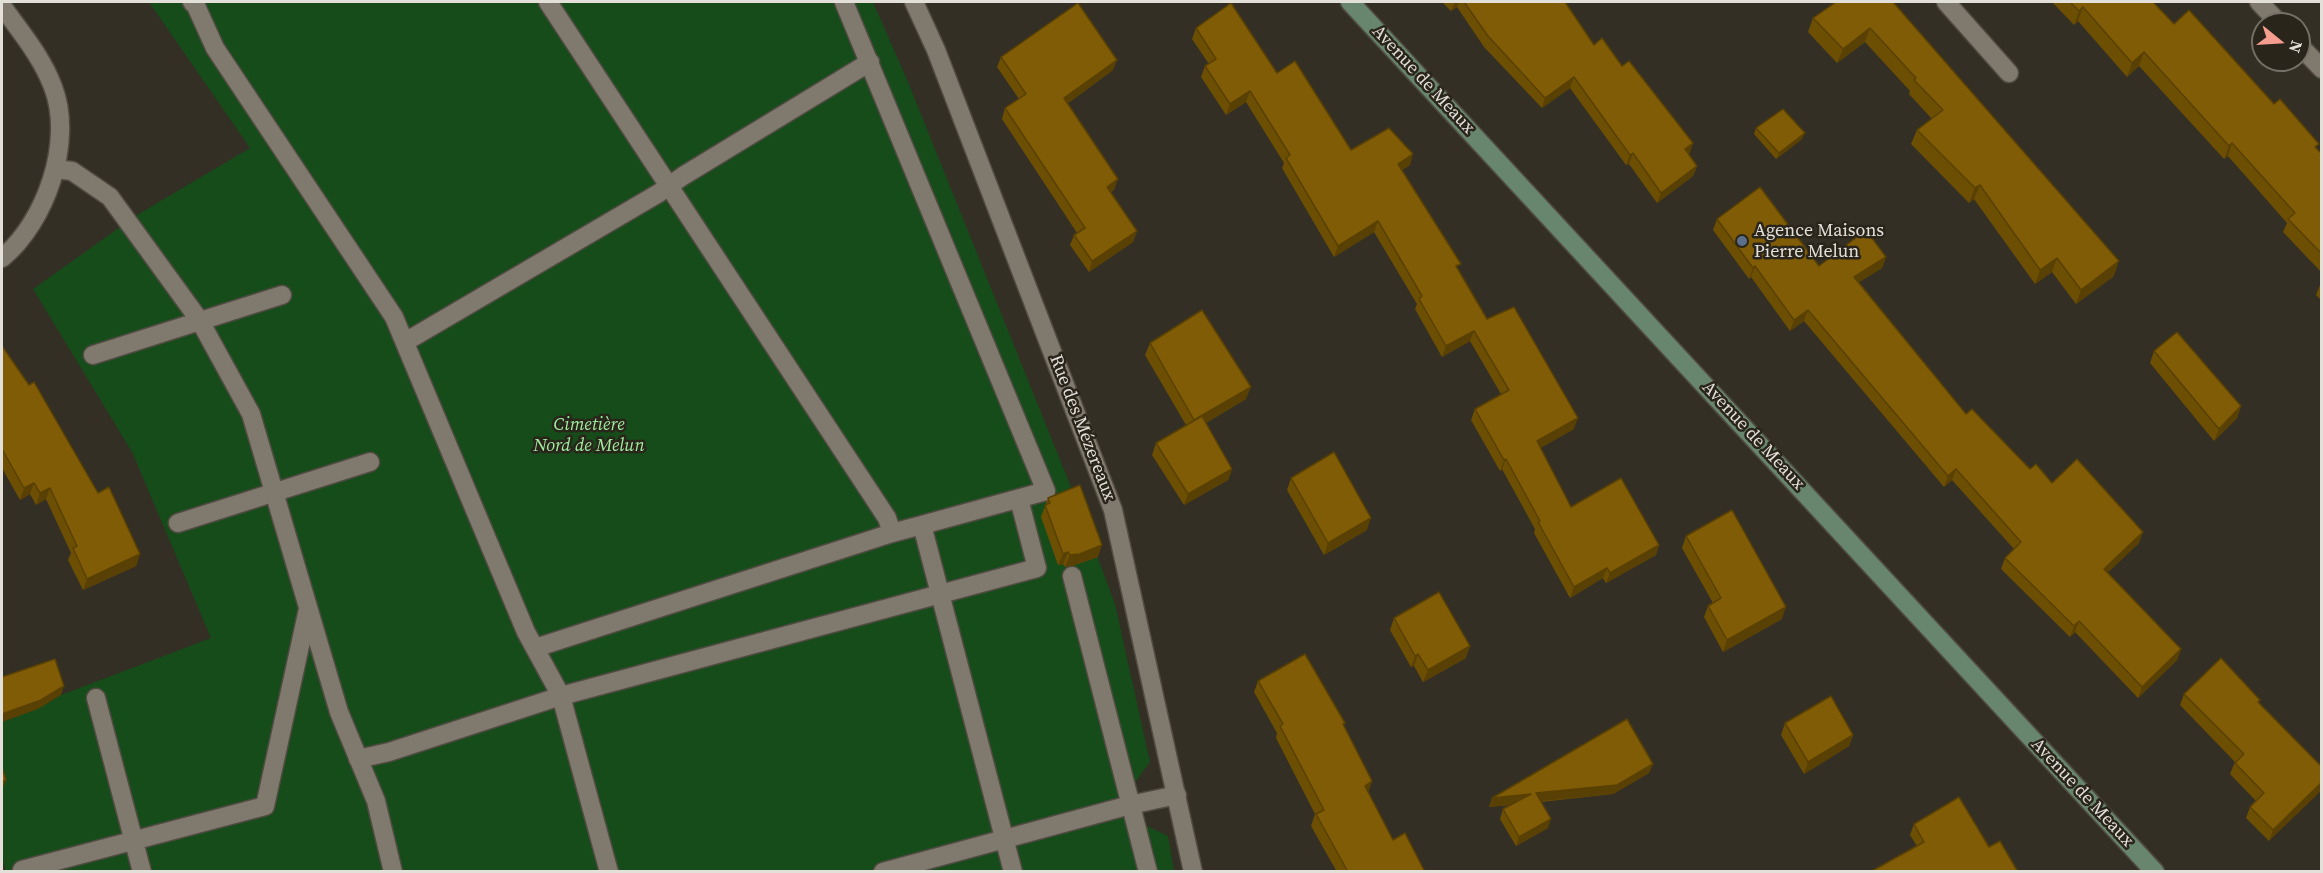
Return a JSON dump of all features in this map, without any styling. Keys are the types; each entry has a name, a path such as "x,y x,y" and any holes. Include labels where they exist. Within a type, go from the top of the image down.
{"main road":[{"name":"Avenue de Meaux","path":"1350,2 2155,872"}],"street":[{"path":"548,2 887,518 892,533"},
{"path":"535,648 892,533 1047,491 844,2"},
{"name":"Rue des Mézereaux","path":"914,2 936,50 1113,510 1193,872"},
{"path":"1946,2 2009,72"},
{"path":"198,3 215,48 394,317 526,632 561,696 609,872"},
{"path":"2,6 38,56 54,88 60,116 55,169 45,199 25,231 2,258"},
{"path":"2311,58 2322,69"},
{"path":"405,342 669,186 870,62"},
{"path":"55,169 72,171 110,197 200,321 251,414 339,712 376,801 393,872"},
{"path":"93,355 282,295"},
{"path":"178,523 370,462"},
{"path":"358,759 389,752 561,696 1037,568 1019,499"},
{"path":"922,525 1013,872"},
{"path":"1072,576 1148,872"},
{"path":"22,870 265,806 308,607"},
{"path":"96,698 142,872"},
{"path":"883,872 1130,804 1177,795"}],"green space":[{"name":"Cimetière Nord de Melun","path":"149,2 873,2 908,82 1075,497 1115,604 1150,762 1133,785 1143,824 1168,836 1174,871 6,872 2,857 2,721 42,706 61,695 211,638 132,452 33,289 137,215 250,148"}],"building":[{"path":"1464,2 1565,2 1594,45 1602,38 1622,66 1629,61 1693,143 1685,149 1697,166 1661,193 1633,153 1630,155 1574,77 1545,98 1488,36"},
{"path":"1836,2 1893,2 2119,261 2081,290 2057,258 2040,270 1980,185 1975,188 1917,130 1943,110 1914,80 1916,78 1870,28 1843,49 1813,18"},
{"path":"2070,2 2153,2 2174,24 2189,10 2274,104 2280,99 2319,144 2315,147 2322,154 2322,254 2288,219 2295,213 2232,143 2229,146 2144,52 2132,63 2083,7 2079,11"},
{"path":"1078,3 1117,60 1064,98 1118,179 1107,187 1137,231 1092,261 1074,235 1085,228 1005,108 1026,94 1001,57"},
{"path":"1231,3 1277,73 1295,61 1351,150 1389,128 1413,154 1398,164 1461,264 1456,266 1487,319 1514,307 1578,418 1537,441 1571,507 1621,478 1659,545 1610,573 1607,568 1574,587 1506,459 1504,460 1475,409 1509,390 1474,331 1446,346 1419,299 1422,296 1378,221 1338,246 1286,158 1290,155 1250,91 1230,104 1205,66 1216,59 1196,28"},
{"path":"1783,109 1805,133 1779,153 1756,128"},
{"path":"1760,187 1819,266 1866,230 1886,257 1854,277 1966,414 1972,409 2030,469 2036,464 2052,483 2077,459 2143,532 2104,569 2181,649 2142,687 2079,621 2074,626 2005,558 2021,542 1956,469 1948,476 1808,310 1794,320 1755,266 1753,268 1717,219"},
{"path":"1202,310 1251,387 1194,420 1150,343"},
{"path":"2177,332 2241,406 2219,429 2154,351"},
{"path":"2,346 29,385 34,382 98,493 109,487 140,554 87,579 73,548 77,546 50,488 40,493 34,483 24,488 2,449"},
{"path":"1202,416 1232,469 1188,494 1156,443"},
{"path":"1334,452 1371,518 1328,543 1291,478"},
{"path":"1080,485 1102,545 1080,554 1070,555 1068,552 1063,554 1045,505 1050,503 1048,498"},
{"path":"1732,510 1786,607 1727,640 1708,606 1721,598 1686,536"},
{"path":"1439,592 1470,646 1428,670 1418,654 1415,656 1394,618"},
{"path":"1305,654 1345,723 1343,724 1372,781 1365,786 1393,840 1405,833 1425,872 1348,872 1316,814 1324,810 1280,726 1283,724 1258,681"},
{"path":"2221,658 2260,700 2258,702 2322,767 2322,782 2273,830 2250,807 2264,793 2235,763 2244,754 2184,694"},
{"path":"55,659 64,686 41,700 2,714 2,677"},
{"path":"1831,696 1853,735 1808,762 1785,723"},
{"path":"1627,719 1653,764 1617,785 1536,793 1551,819 1519,837 1503,809 1531,794 1492,798"},
{"path":"2,767 6,780 2,782"},
{"path":"1959,797 1989,847 2000,841 2018,872 1870,872 1924,842 1914,824"}],"place":[{"name":"Agence Maisons Pierre Melun","path":"1742,241"}]}
